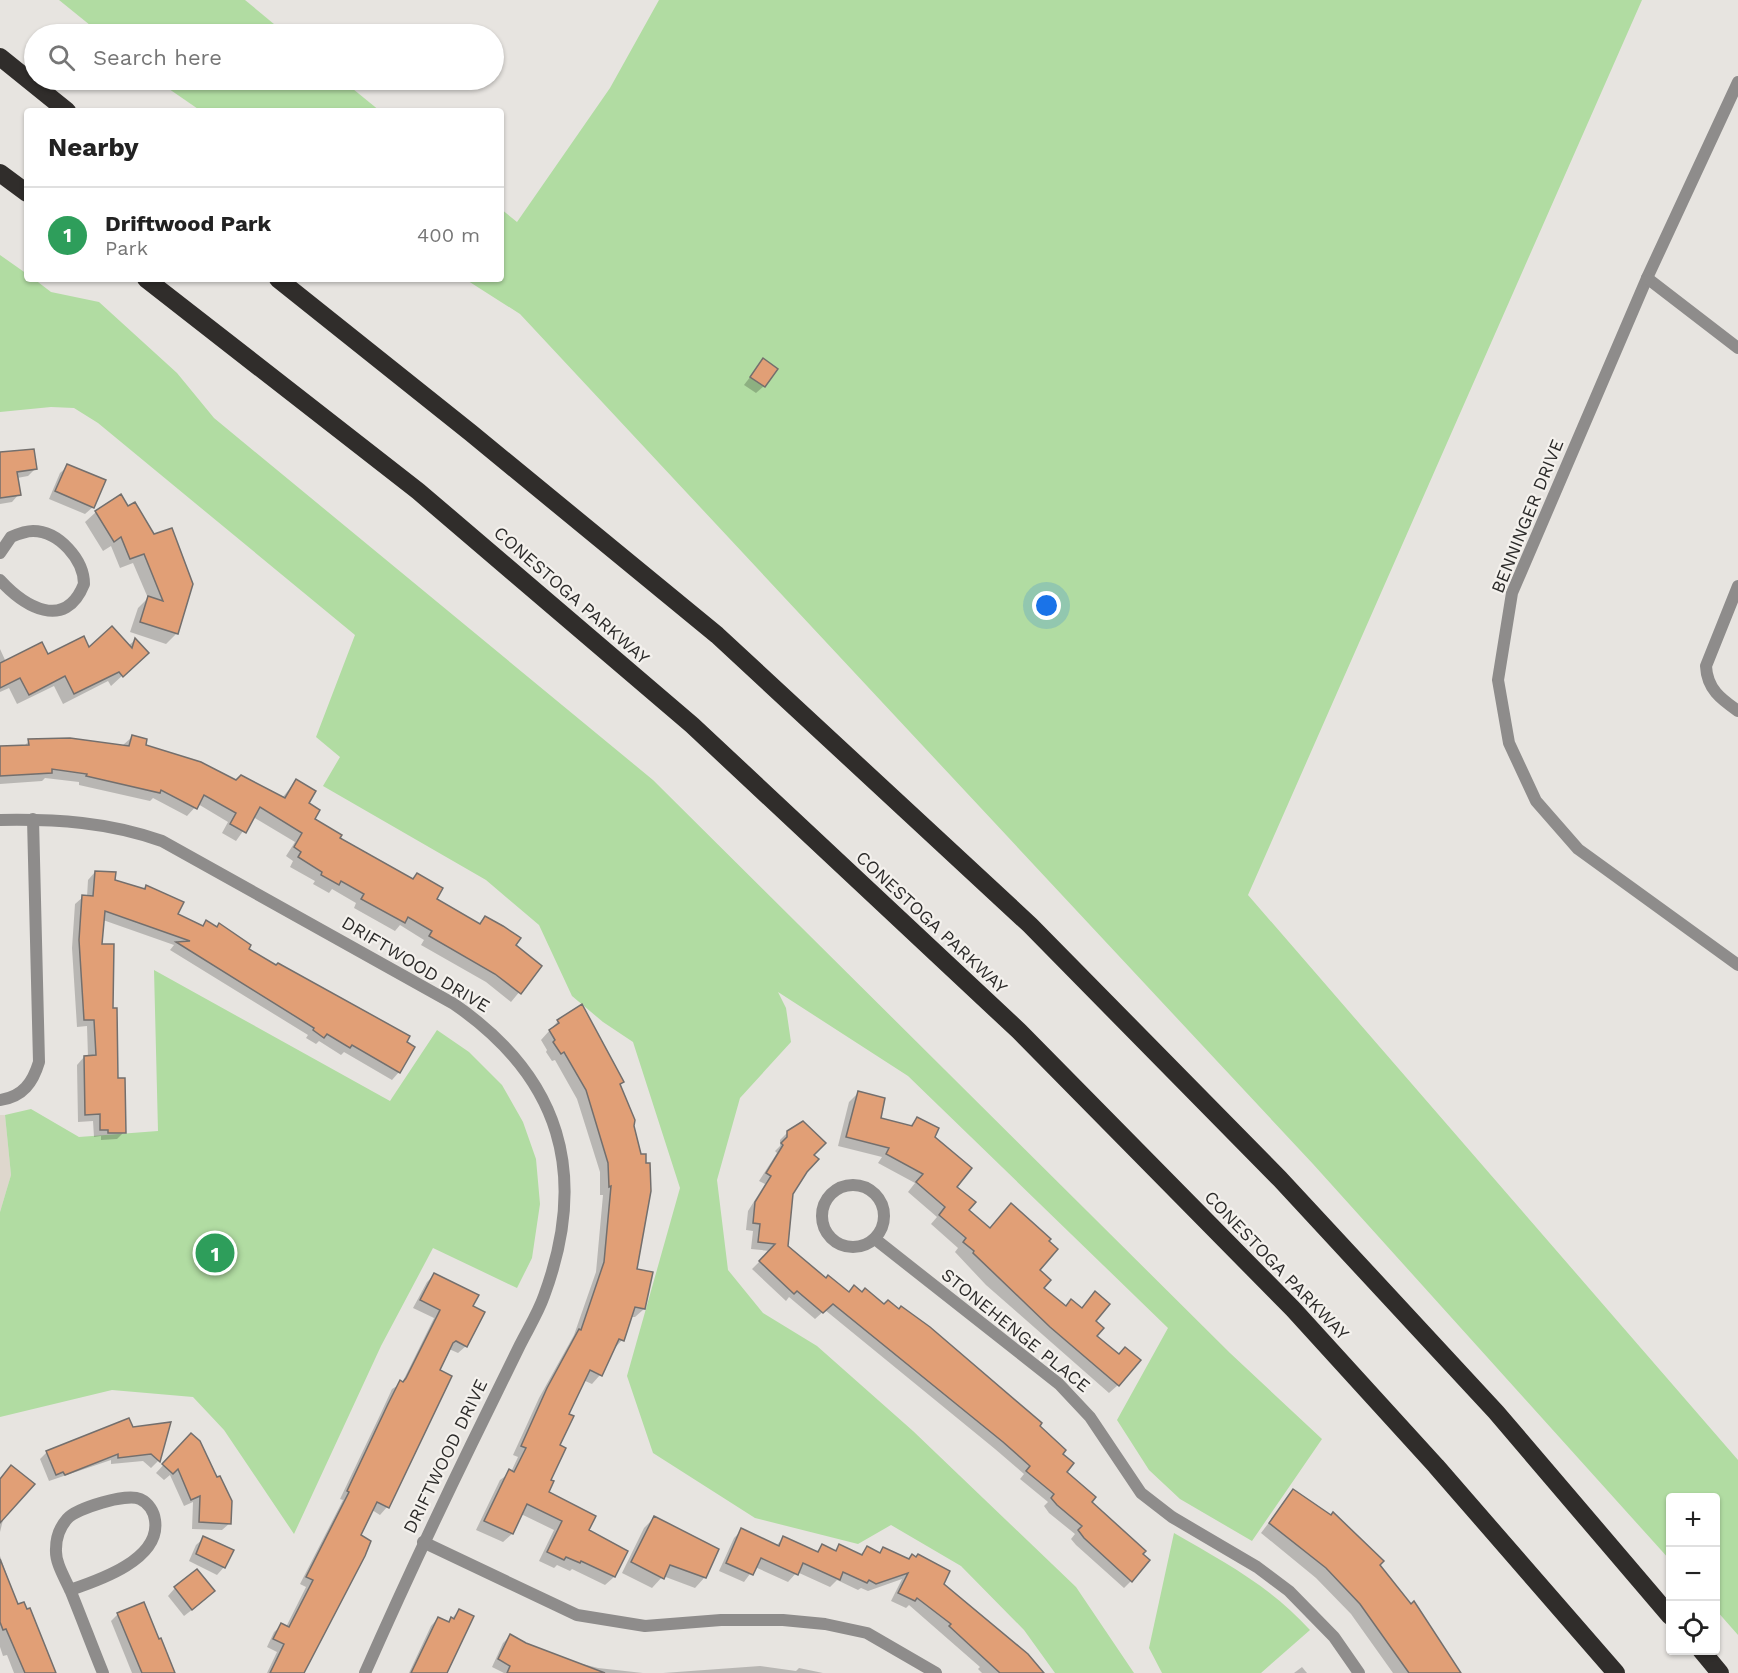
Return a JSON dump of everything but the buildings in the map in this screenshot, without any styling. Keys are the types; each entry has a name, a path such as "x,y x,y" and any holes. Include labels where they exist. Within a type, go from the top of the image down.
{"highway":[{"path":"0,57 24,76"},
{"path":"42,90 64,108"},
{"path":"0,173 24,191"},
{"name":"CONESTOGA PARKWAY","path":"150,282 418,491 692,725 1019,1031 1293,1309 1436,1466 1616,1673"},
{"path":"282,282 471,433 717,635 1030,925 1328,1231 1496,1412 1666,1610"},
{"path":"1705,1655 1720,1673"}],"street":[{"name":"BENNINGER DRIVE","path":"1738,82 1647,278 1512,593 1498,680 1509,743 1536,801 1578,849 1738,965"},
{"path":"1647,278 1738,348"},
{"path":"0,553 11,537 35,531 47,534 80,562 84,584 73,602 49,612 36,609 0,580"},
{"path":"1738,585 1706,666 1713,691 1738,711"},
{"path":"0,1100 24,1092 34,1078 39,1062 33,819"},
{"name":"DRIFTWOOD DRIVE","path":"0,820 68,820 133,831 162,841 210,865 463,1010 495,1036 519,1061 537,1089 559,1138 567,1189 562,1230 544,1296 423,1542 365,1673"},
{"path":"854,1185 873,1193 880,1201 884,1219 875,1239 864,1246 854,1248 837,1244 829,1237 822,1225 821,1214 830,1195 845,1186 854,1185"},
{"name":"STONEHENGE PLACE","path":"875,1239 1059,1384 1090,1417 1141,1493 1172,1517 1257,1567 1288,1591 1329,1631 1359,1673"},
{"path":"70,1590 104,1578 130,1563 152,1545 156,1528 154,1511 141,1499 122,1497 68,1518 58,1533 56,1551 70,1590 103,1673"},
{"path":"423,1542 577,1615 645,1626 731,1620 783,1620 825,1624 867,1633 936,1673"}],"shaded area":[{"path":"0,1115 5,1115 11,1175 0,1212"}],"green space":[{"path":"59,0 245,0 274,24 89,24"},
{"path":"659,0 1642,0 1248,895 1738,1460 1738,1635 1720,1615 1720,1493 1666,1493 1666,1556 1313,1164 520,314 470,282 504,282 504,211 517,222 610,88"},
{"path":"171,90 354,90 376,108 197,108"},
{"path":"0,255 24,272 24,282 38,282 51,292 99,302 177,373 214,418 653,780 1230,1353 1322,1439 1252,1541 1180,1499 1149,1470 1117,1420 1168,1328 908,1076 778,992 786,1008 791,1042 740,1098 717,1180 728,1270 763,1313 817,1346 913,1431 1076,1587 1134,1673 1055,1673 1024,1630 961,1566 891,1525 858,1544 755,1518 653,1453 627,1376 680,1188 633,1042 603,1022 572,996 539,925 486,880 323,786 340,757 316,737 355,635 98,423 74,408 51,407 0,412"},
{"path":"154,970 390,1101 437,1030 469,1052 502,1085 523,1122 536,1159 540,1204 532,1258 517,1288 433,1248 381,1346 294,1534 224,1430 193,1397 112,1390 0,1417 0,1212 11,1175 5,1115 31,1109 79,1137 158,1131"},
{"path":"1174,1533 1263,1588 1295,1614 1310,1630 1261,1673 1162,1673 1149,1648"}],"place":[{"name":"Driftwood Park","path":"215,1253"}]}
